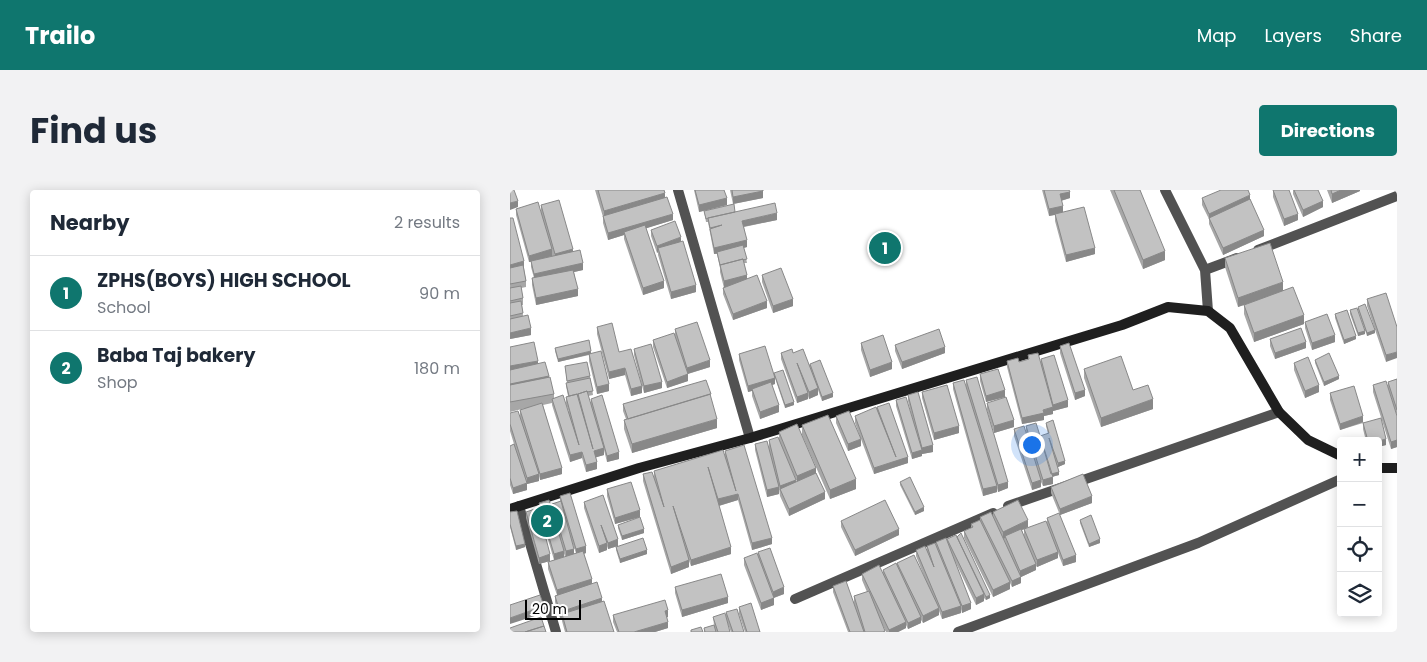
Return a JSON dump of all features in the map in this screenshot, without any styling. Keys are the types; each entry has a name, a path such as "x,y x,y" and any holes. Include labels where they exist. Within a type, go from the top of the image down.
{"main road":[{"path":"515,508 639,468 750,438 1122,325 1168,307 1208,311 1230,328 1279,412 1308,440 1337,454"},
{"path":"1382,468 1397,468"}],"street":[{"path":"678,190 750,438"},
{"path":"1165,190 1206,270 1208,311"},
{"path":"1206,270 1397,196"},
{"path":"795,599 1021,500 1279,412"},
{"path":"958,632 1198,543 1337,481"},
{"path":"515,508 556,632"}],"building":[{"path":"510,190 514,190 518,201 510,203"},
{"path":"598,190 664,190 665,193 604,211"},
{"path":"695,190 724,190 727,198 699,205"},
{"path":"732,190 763,190 763,191 733,197"},
{"path":"1044,190 1069,190 1070,192 1060,194 1063,206 1049,209"},
{"path":"1114,190 1140,190 1165,251 1143,260"},
{"path":"1221,190 1248,190 1250,195 1209,214 1202,198"},
{"path":"1273,190 1289,190 1298,214 1284,219"},
{"path":"1294,190 1318,190 1323,201 1303,210"},
{"path":"1331,190 1341,190 1332,194"},
{"path":"667,197 673,214 608,233 603,216"},
{"path":"1250,199 1264,230 1223,248 1209,218"},
{"path":"559,200 573,249 555,254 541,205"},
{"path":"538,202 552,249 529,256 516,209"},
{"path":"775,203 777,213 742,221 747,240 714,248 710,229 722,225 710,228 708,218"},
{"path":"734,204 735,212 706,219 704,211"},
{"path":"1084,207 1095,248 1066,255 1055,214"},
{"path":"510,218 513,218 524,261 510,265"},
{"path":"675,221 681,237 657,246 651,230"},
{"path":"645,225 664,281 643,288 624,232"},
{"path":"683,241 696,285 671,292 658,248"},
{"path":"1270,243 1283,282 1238,298 1225,258"},
{"path":"743,245 747,259 720,265 717,252"},
{"path":"580,250 583,263 534,274 531,261"},
{"path":"743,259 747,275 724,281 720,265"},
{"path":"523,265 526,281 510,284 510,268"},
{"path":"781,268 793,299 773,306 762,275"},
{"path":"573,270 578,289 536,298 532,278"},
{"path":"757,275 767,301 733,314 723,288"},
{"path":"521,286 523,298 510,301 510,288"},
{"path":"1293,287 1304,315 1254,333 1244,305"},
{"path":"1386,293 1397,327 1397,352 1386,355 1367,299"},
{"path":"521,301 523,313 510,316 510,303"},
{"path":"1365,304 1375,330 1367,333 1358,307"},
{"path":"1357,308 1365,331 1358,333 1350,310"},
{"path":"1347,310 1356,336 1344,340 1335,314"},
{"path":"1327,314 1335,335 1312,343 1305,322"},
{"path":"528,315 531,328 510,333 510,319"},
{"path":"697,322 710,360 687,368 675,329"},
{"path":"612,323 619,352 631,349 642,386 631,389 625,368 609,372 597,327"},
{"path":"1301,328 1306,342 1275,353 1270,339"},
{"path":"939,329 945,347 902,362 895,345"},
{"path":"674,333 688,374 667,382 653,340"},
{"path":"883,335 892,362 870,370 861,343"},
{"path":"589,340 591,351 558,359 555,348"},
{"path":"534,342 538,361 510,366 510,347"},
{"path":"1069,343 1085,390 1075,393 1060,346"},
{"path":"651,344 662,382 644,386 634,349"},
{"path":"765,346 775,378 748,386 739,354"},
{"path":"792,349 793,353 803,349 818,388 809,392 797,363 808,393 797,397 781,353"},
{"path":"601,351 609,384 597,387 589,354"},
{"path":"1038,353 1053,407 1043,410 1044,413 1022,418 1007,361 1018,358 1019,362 1029,359 1028,355"},
{"path":"1329,353 1339,376 1324,382 1315,360"},
{"path":"1054,355 1068,400 1053,405 1041,359"},
{"path":"1121,356 1133,390 1148,385 1153,399 1101,418 1084,369"},
{"path":"1308,357 1319,385 1305,391 1294,363"},
{"path":"820,360 833,393 822,397 810,364"},
{"path":"545,362 549,376 510,384 510,370"},
{"path":"587,362 590,376 567,381 565,366"},
{"path":"998,369 1005,390 986,396 980,374"},
{"path":"783,370 794,402 785,405 774,373"},
{"path":"550,377 554,394 510,402 510,385"},
{"path":"977,377 1008,482 998,485 966,380"},
{"path":"590,378 593,391 569,396 566,383"},
{"path":"1397,379 1397,410 1388,382"},
{"path":"706,380 711,394 628,419 623,404"},
{"path":"964,380 997,486 983,489 953,383"},
{"path":"1386,381 1397,416 1397,440 1391,442 1373,385"},
{"path":"771,382 779,405 760,412 752,389"},
{"path":"947,385 959,426 934,433 922,392"},
{"path":"1354,386 1363,416 1340,424 1330,393"},
{"path":"587,391 604,448 594,451 597,462 586,465 582,452 570,455 552,399 563,395 579,445 566,397 577,394 593,449 578,394"},
{"path":"918,392 933,445 922,448 908,395"},
{"path":"710,394 717,419 632,444 624,420"},
{"path":"602,395 619,452 607,456 591,399"},
{"path":"906,397 922,450 912,453 896,400"},
{"path":"1006,397 1014,420 994,426 987,403"},
{"path":"542,403 562,468 540,474 520,410"},
{"path":"889,403 908,457 874,468 855,416 876,407 896,457 877,407"},
{"path":"518,411 539,474 527,478 510,424 510,413"},
{"path":"849,411 861,439 848,444 836,416"},
{"path":"828,415 856,479 830,490 802,425"},
{"path":"1381,418 1386,439 1382,440 1382,437 1367,437 1363,423"},
{"path":"1053,420 1065,461 1058,463 1049,438 1059,472 1051,474 1040,436 1049,433 1046,423"},
{"path":"1036,423 1053,477 1043,480 1026,426"},
{"path":"797,424 816,468 797,476 779,432"},
{"path":"1024,426 1041,480 1032,483 1014,429"},
{"path":"778,437 796,480 780,486 769,440"},
{"path":"767,441 779,487 767,490 755,444"},
{"path":"514,444 527,483 513,488 510,478 510,446"},
{"path":"744,445 772,538 752,543 738,494 718,499 708,467 731,547 691,560 673,506 689,560 671,567 643,474 652,472 664,507 654,471 723,450 736,491 725,451"},
{"path":"816,473 825,492 789,509 780,489"},
{"path":"1083,474 1092,496 1060,509 1051,487"},
{"path":"910,477 924,507 915,512 900,482"},
{"path":"631,482 640,510 615,518 607,489"},
{"path":"570,493 586,546 576,549 560,496"},
{"path":"603,495 618,539 608,543 601,525 607,543 599,546 584,502"},
{"path":"549,500 564,551 554,554 539,503"},
{"path":"885,500 899,529 855,550 841,521"},
{"path":"1018,500 1028,520 1003,532 993,512"},
{"path":"561,501 574,549 566,551 552,504"},
{"path":"538,508 550,554 539,558 526,512"},
{"path":"517,511 525,544 516,546 510,524 510,512"},
{"path":"991,512 1021,577 1012,581 980,517"},
{"path":"1059,513 1076,555 1063,560 1047,518"},
{"path":"1091,515 1100,539 1089,544 1080,520"},
{"path":"640,517 644,529 622,536 618,525"},
{"path":"980,520 1010,582 993,590 964,531 973,527 971,524"},
{"path":"1046,521 1058,552 1037,560 1024,529"},
{"path":"1021,529 1036,564 1020,571 1005,536"},
{"path":"961,533 990,595 986,597 957,537"},
{"path":"956,535 984,594 976,598 947,539"},
{"path":"643,538 647,550 620,559 616,547"},
{"path":"946,538 971,603 962,606 936,542"},
{"path":"935,543 961,606 942,612 916,550 925,546 934,567 927,546"},
{"path":"770,548 784,587 773,592 758,552"},
{"path":"583,551 592,579 557,590 548,562"},
{"path":"757,553 774,598 761,603 744,558"},
{"path":"914,555 939,608 923,616 897,563"},
{"path":"896,563 921,617 908,623 883,570"},
{"path":"879,565 906,622 889,630 862,574"},
{"path":"721,574 728,597 682,610 675,587"},
{"path":"846,581 864,632 850,632 833,586"},
{"path":"597,582 602,598 560,612 555,596"},
{"path":"869,591 885,631 883,632 865,632 854,596"},
{"path":"540,595 544,606 510,618 510,605"},
{"path":"665,600 668,610 665,611 668,622 634,632 619,632 613,615"},
{"path":"604,601 614,632 567,632 562,614"},
{"path":"751,603 760,632 747,632 739,607"},
{"path":"737,609 744,632 733,632 726,612"},
{"path":"725,613 730,632 718,632 713,617"},
{"path":"541,617 544,626 525,632 510,632 510,628"},
{"path":"714,625 716,632 705,632 704,628"},
{"path":"544,626 546,632 525,632"},
{"path":"701,627 703,632 691,632 691,630"}],"place":[{"name":"ZPHS(BOYS) HIGH SCHOOL","path":"885,248"},
{"name":"Baba Taj bakery","path":"547,521"}]}
